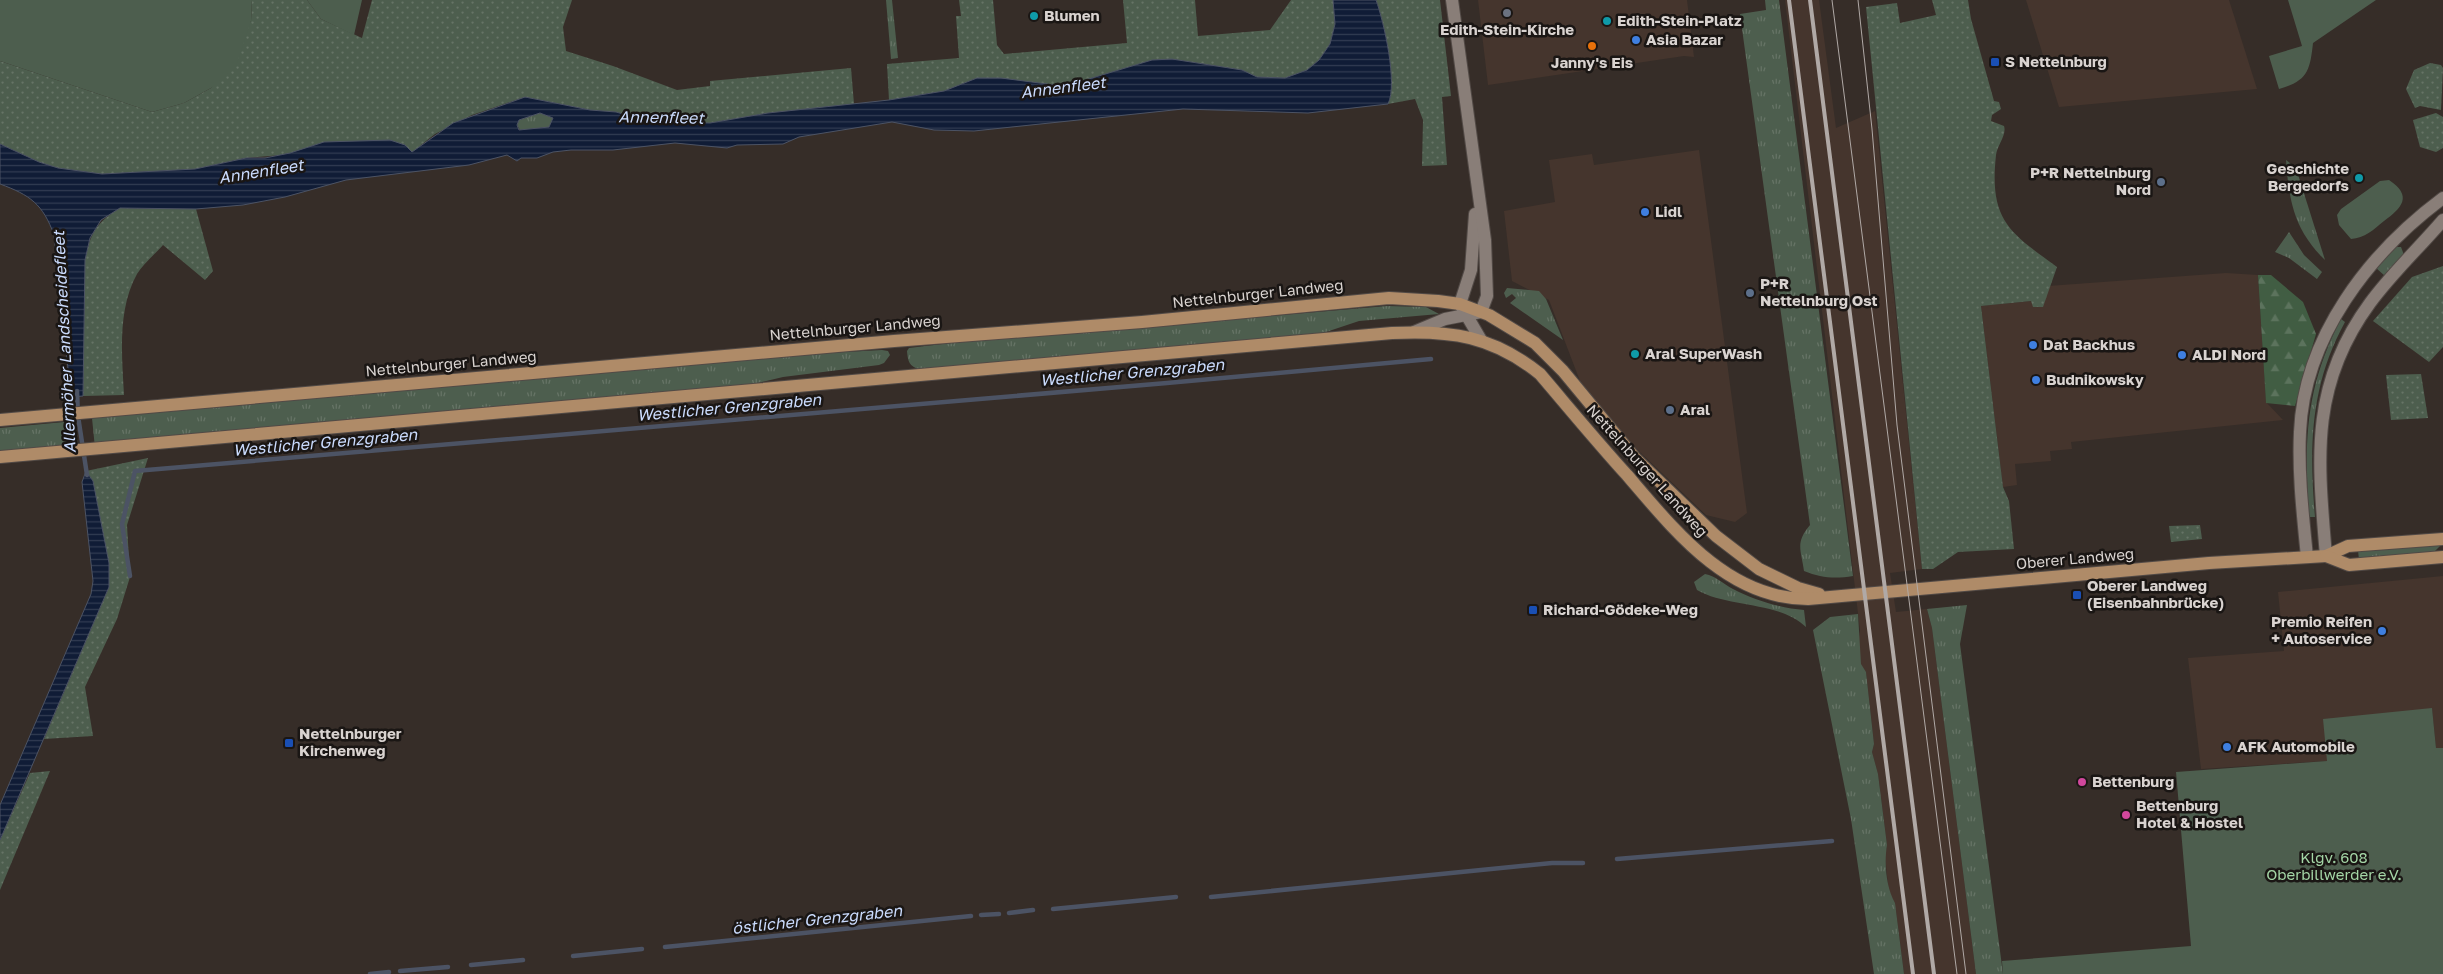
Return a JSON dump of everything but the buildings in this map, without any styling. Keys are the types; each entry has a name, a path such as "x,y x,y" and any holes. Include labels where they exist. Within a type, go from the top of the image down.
{"main road":[{"name":"Nettelnburger Landweg","path":"0,420 894,340 1142,322 1389,298 1480,312 1506,324 1535,343 1563,371 1635,458 1716,536 1759,569 1798,588 1826,596"},
{"name":"Nettelnburger Landweg","path":"0,457 1414,332 1452,333 1481,340 1508,351 1540,374 1672,528 1702,556 1744,584 1772,595 1792,599 1826,596"},
{"name":"Oberer Landweg","path":"1826,596 2209,563 2326,556 2348,546 2443,538"},
{"name":"Oberer Landweg","path":"2326,556 2349,565 2442,555"}],"street":[{"path":"1452,0 1476,189 1485,240 1487,296 1480,312"},
{"path":"1476,189 1471,270 1463,309 1481,340"},
{"path":"2307,557 2300,430 2305,393 2322,342 2341,306 2368,268 2443,198"},
{"path":"2326,556 2319,453 2324,405 2341,353 2366,309 2386,283 2443,220"},
{"path":"1414,332 1463,309"}],"shaded area":[{"path":"1478,0 1687,0 1694,57 1684,56 1488,85"},
{"path":"1785,0 1819,0 1836,128 1875,111 1922,569 1890,573 1896,612 1927,609 1932,628 1976,974 1904,974 1895,903 1889,894 1885,856 1887,845 1878,774 1872,752 1874,744 1866,672 1861,665 1858,643 1860,630"},
{"path":"2026,0 2229,0 2257,89 2059,107"},
{"path":"1699,150 1747,513 1735,522 1706,515 1623,436 1580,381 1549,300 1512,281 1504,211 1555,202 1549,160 1592,154 1594,165"},
{"path":"2226,273 2258,275 2266,402 2283,420 2071,442 2072,449 2050,451 2051,461 2015,464 2017,485 2003,487 1981,306 2031,301 2048,286"},
{"path":"2443,576 2443,748 2436,748 2432,709 2327,761 2201,769 2188,658 2284,651 2278,592"}],"green space":[{"path":"0,0 252,0 251,21 236,66 211,88 184,103 152,112 0,61"},
{"path":"252,0 307,0 321,19 362,38 372,0 572,0 563,27 566,51 677,90 710,86 710,81 851,68 854,104 768,113 710,123 651,122 616,112 590,110 525,97 472,115 435,134 421,145 419,150 412,152 405,145 245,158 195,169 102,174 58,168 39,162 0,144 0,61 152,112 184,103 211,88 251,21"},
{"path":"307,0 362,0 354,35 321,19"},
{"path":"886,0 892,0 898,58 891,59"},
{"path":"959,0 993,0 997,45 1004,54 1127,43 1123,0 1195,0 1198,36 1270,30 1291,0 1333,0 1335,24 1330,44 1319,60 1307,70 1285,78 1257,77 1242,70 1172,59 1152,60 1072,84 1055,85 977,78 944,91 889,100 887,64 959,58 956,16 961,16"},
{"path":"1376,0 1440,0 1451,96 1442,97 1447,165 1422,166 1423,120 1415,99 1388,104 1391,95 1391,68 1383,23"},
{"path":"1765,0 1779,0 1853,576 1828,577 1804,571 1800,546 1802,537 1810,525 1740,14 1766,10"},
{"path":"1932,0 1968,0 1971,19 1994,101 1999,102 2001,109 1992,115 1991,121 2004,126 2005,129 1996,155 1996,195 2000,210 2006,222 2026,244 2057,267 2043,307 2033,307 2031,301 1981,306 2003,487 2009,501 2014,549 1958,552 1933,569 1922,569 1866,7 1897,3 1900,23 1936,15"},
{"path":"2288,0 2376,0 2313,43 2309,67 2306,73 2296,82 2279,89 2269,56 2302,46"},
{"path":"2430,63 2441,65 2443,68 2441,110 2420,106 2415,108 2406,89 2414,70"},
{"path":"540,113 553,118 549,127 520,130 517,125 519,120"},
{"path":"2436,113 2443,117 2443,148 2436,152 2420,147 2413,120"},
{"path":"2286,160 2296,168 2325,260 2306,237 2295,214 2291,202"},
{"path":"2389,180 2401,191 2403,197 2400,207 2369,233 2351,239 2339,225 2337,215 2341,209 2380,181"},
{"path":"120,208 196,209 213,271 205,280 163,245 137,274 126,303 122,333 124,395 83,396 85,260 92,235 96,229 105,219"},
{"path":"2289,232 2304,255 2322,272 2317,279 2289,258 2275,252"},
{"path":"2396,247 2401,247 2404,255 2385,276 2376,268"},
{"path":"2443,266 2443,347 2429,362 2373,321 2412,277"},
{"path":"2258,275 2271,275 2303,302 2316,334 2295,406 2266,403"},
{"path":"1507,288 1539,291 1546,299 1563,340 1510,303 1516,298 1512,294 1506,298 1504,293"},
{"path":"1387,306 1426,307 1439,314 1359,321 1323,333 921,370 910,363 907,351 909,348 951,343"},
{"path":"2341,319 2345,322 2333,346 2325,369 2315,417 2312,466 2315,517 2309,517 2307,439 2310,415 2320,368"},
{"path":"888,351 890,355 884,363 879,365 783,377 740,387 95,448 92,418 771,356"},
{"path":"2421,374 2428,418 2391,420 2386,375"},
{"path":"75,421 78,447 0,453 0,428"},
{"path":"148,458 127,525 130,577 117,619 85,687 93,736 44,739 109,587 93,481 86,471"},
{"path":"2200,525 2202,539 2171,542 2169,526"},
{"path":"2443,543 2432,554 2359,560 2358,550"},
{"path":"1705,574 1713,576 1729,587 1758,600 1804,610 1806,627 1782,613 1723,600 1697,590 1694,582"},
{"path":"1967,605 1960,644 2003,974 1976,974 1932,628 1927,609"},
{"path":"1858,614 1861,664 1866,672 1874,744 1872,752 1878,774 1887,845 1886,875 1895,903 1904,974 1874,974 1851,819 1813,630 1830,617"},
{"name":"Klgv. 608 Oberbillwerder e.V.","path":"2432,708 2436,748 2443,748 2443,974 2003,974 2002,961 2191,946 2176,772 2327,761 2323,719"},
{"path":"50,771 0,890 0,840 30,773"}],"water":[{"name":"Annenfleet","path":"1333,0 1376,0 1383,23 1391,68 1391,95 1388,104 1308,113 1183,109 974,131 934,130 892,122 799,137 783,144 737,145 727,148 675,143 613,150 553,152 537,158 521,158 517,161 507,155 469,165 346,180 285,197 243,205 196,209 120,208 101,220 90,238 85,260 83,396 71,397 54,235 50,224 34,202 20,192 0,184 0,144 39,162 58,168 102,174 195,169 246,158 265,158 290,153 324,142 390,140 405,145 412,152 453,123 525,97 590,110 616,112 651,122 710,123 768,113 889,100 944,91 977,78 1001,78 1055,85 1072,84 1152,60 1172,59 1242,70 1257,77 1285,78 1307,70 1319,60 1330,44 1335,24","holes":["540,113 553,118 549,127 519,130 517,125 519,120"]},
{"path":"86,471 93,481 109,563 109,587 0,840 0,805 91,594 93,581 82,482"}],"waterway":[{"name":"Westlicher Grenzgraben","path":"130,576 122,524 135,471 1431,359"},
{"name":"Allermöher Landscheidefleet","path":"77,391 78,416 87,475"},
{"path":"1617,859 1832,841"},
{"path":"1211,897 1552,863 1583,863"},
{"path":"1053,909 1176,897"},
{"name":"östlicher Grenzgraben","path":"1009,913 1033,910"},
{"name":"östlicher Grenzgraben","path":"981,915 999,914"},
{"name":"östlicher Grenzgraben","path":"665,947 971,916"},
{"name":"östlicher Grenzgraben","path":"573,956 642,949"},
{"path":"471,965 523,960"},
{"path":"400,971 448,967"},
{"path":"370,974 389,972"}],"tram line":[{"path":"1832,0 1957,974"},
{"path":"1858,0 1872,129 1897,425 1966,974"}],"railway":[{"path":"1789,0 1913,974"},
{"path":"1810,0 1934,974"}],"place":[{"name":"Edith-Stein-Kirche","path":"1507,13"},
{"name":"Blumen","path":"1034,16"},
{"name":"Edith-Stein-Platz","path":"1607,21"},
{"name":"Asia Bazar","path":"1636,40"},
{"name":"Janny's Eis","path":"1592,46"},
{"name":"S Nettelnburg","path":"1995,62"},
{"name":"Geschichte Bergedorfs","path":"2359,178"},
{"name":"P+R Nettelnburg Nord","path":"2161,182"},
{"name":"Lidl","path":"1645,212"},
{"name":"P+R Nettelnburg Ost","path":"1750,293"},
{"name":"Dat Backhus","path":"2033,345"},
{"name":"Aral SuperWash","path":"1635,354"},
{"name":"ALDI Nord","path":"2182,355"},
{"name":"Budnikowsky","path":"2036,380"},
{"name":"Aral","path":"1670,410"},
{"name":"Oberer Landweg (Eisenbahnbrücke)","path":"2077,595"},
{"name":"Richard-Gödeke-Weg","path":"1533,610"},
{"name":"Premio Reifen + Autoservice","path":"2382,631"},
{"name":"Nettelnburger Kirchenweg","path":"289,743"},
{"name":"AFK Automobile","path":"2227,747"},
{"name":"Bettenburg","path":"2082,782"},
{"name":"Bettenburg Hotel & Hostel","path":"2126,815"}]}
